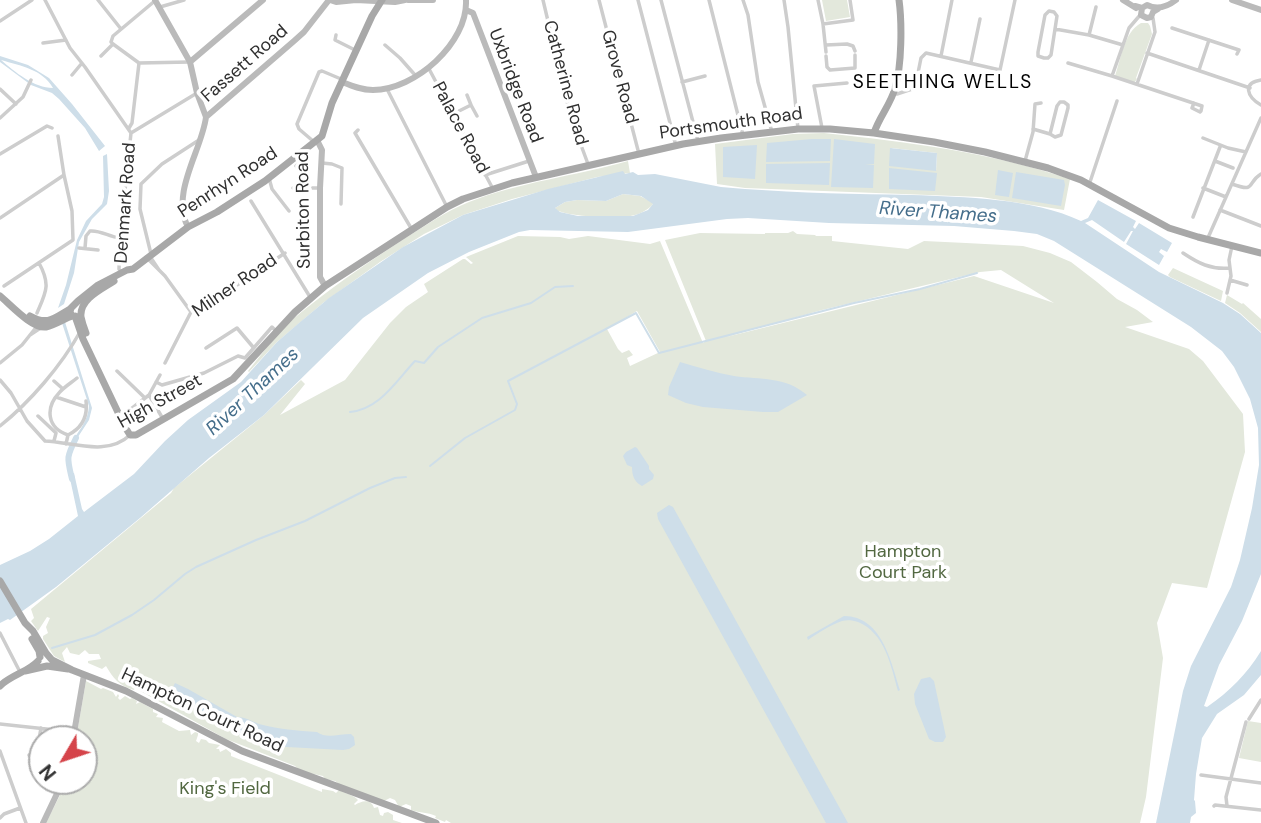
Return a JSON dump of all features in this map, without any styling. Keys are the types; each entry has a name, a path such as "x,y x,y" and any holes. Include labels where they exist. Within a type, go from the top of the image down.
{"main road":[{"path":"874,133 893,93 898,70 899,0"},
{"name":"Surbiton Road","path":"316,142 381,1"},
{"name":"Surbiton Road","path":"373,18 376,17 381,1"},
{"name":"Portsmouth Road","path":"246,361 275,329 326,286 463,199 536,177 698,141 743,135 822,128 874,133 985,152 1062,172 1159,224 1207,240 1261,251"},
{"name":"Penrhyn Road","path":"40,325 48,326 76,312 78,301 98,285 133,269 188,227 217,212 300,158 316,142"},
{"path":"1,297 40,325"},
{"path":"76,312 81,335 89,349"},
{"path":"76,312 89,349 130,435"},
{"name":"High Street","path":"130,435 138,434 234,379 246,361"},
{"path":"0,581 38,641 44,661"},
{"path":"32,633 44,661"},
{"path":"0,685 44,661"},
{"name":"Hampton Court Road","path":"44,661 136,696 242,751 436,823"}],"street":[{"path":"0,21 32,0"},
{"path":"45,0 74,53 130,125 131,133 197,93"},
{"path":"98,0 121,30"},
{"path":"102,56 121,30 157,2 184,0"},
{"path":"112,42 139,63 190,62 263,0"},
{"path":"329,0 433,0"},
{"name":"Fassett Road","path":"206,117 304,32 329,0"},
{"path":"316,142 299,129 297,124 319,72 366,90 387,89 406,83 428,67 452,42 462,23 466,0"},
{"name":"Catherine Road","path":"542,0 571,118 589,166"},
{"name":"Grove Road","path":"599,0 639,154"},
{"path":"638,0 676,146"},
{"path":"661,0 698,141"},
{"path":"709,0 743,135"},
{"path":"743,0 748,15 758,82 772,132"},
{"path":"784,0 799,129"},
{"path":"818,0 827,67 830,70 855,68 853,46 826,45"},
{"path":"823,24 853,20 850,0"},
{"path":"941,57 952,0"},
{"path":"893,93 915,88 921,58 926,53 1000,70 1015,0"},
{"path":"1123,0 1145,13 1155,25 1155,32 1136,84"},
{"path":"1112,76 1129,28 1145,13 1176,0"},
{"path":"1232,0 1261,10"},
{"path":"157,2 190,62 206,117 184,192 184,218 188,227"},
{"path":"1089,35 1096,7"},
{"name":"Uxbridge Road","path":"466,10 473,13 536,177"},
{"path":"1049,11 1056,14 1055,29 1051,55 1047,58 1038,56 1045,15 1049,11"},
{"path":"970,62 979,19"},
{"path":"1172,28 1239,50"},
{"path":"1055,29 1123,45"},
{"path":"336,35 335,40 357,51"},
{"path":"43,43 66,40"},
{"path":"1199,71 1209,40"},
{"path":"385,45 416,77"},
{"path":"1147,53 1250,88"},
{"path":"72,75 82,63"},
{"name":"Denmark Road","path":"130,125 139,63"},
{"path":"1068,63 1194,103"},
{"name":"Palace Road","path":"428,67 493,189"},
{"path":"682,82 705,76"},
{"path":"1261,80 1255,81 1250,88 1251,99 1261,105"},
{"path":"0,118 16,104 30,82"},
{"path":"822,128 814,86 846,83"},
{"path":"0,89 16,104"},
{"path":"387,89 447,207"},
{"path":"467,95 477,116"},
{"path":"1089,185 1117,101"},
{"path":"1033,129 1055,137 1061,135 1068,108 1064,102 1057,106 1050,134"},
{"path":"1025,162 1033,129 1035,104 1041,103"},
{"path":"453,114 471,105"},
{"path":"1207,240 1261,118"},
{"path":"0,155 47,126 52,128"},
{"path":"358,131 355,133 413,229"},
{"name":"Denmark Road","path":"123,273 119,269 120,238 131,133"},
{"path":"4,286 73,240 72,211 58,136"},
{"path":"1203,138 1245,152"},
{"name":"Surbiton Road","path":"316,142 322,150 320,277 326,286"},
{"path":"191,312 150,255 139,209 141,184 162,164 198,143"},
{"path":"1192,217 1220,147"},
{"path":"1214,161 1233,168"},
{"path":"485,176 529,162"},
{"path":"322,163 342,167 341,204"},
{"path":"1231,184 1246,189 1261,174"},
{"path":"0,218 64,175"},
{"path":"269,178 272,189 289,211"},
{"path":"293,188 320,188"},
{"path":"1203,188 1226,197"},
{"path":"251,201 311,298"},
{"path":"1220,210 1261,226"},
{"path":"86,248 86,236 90,231 120,238"},
{"path":"1227,293 1232,246"},
{"path":"79,248 98,250"},
{"name":"Milner Road","path":"165,363 191,312 285,253"},
{"path":"1182,253 1203,265 1230,268"},
{"path":"37,313 47,287 39,263"},
{"path":"1230,280 1247,285"},
{"path":"0,363 22,345 40,325"},
{"path":"206,348 237,328 253,347"},
{"path":"156,382 162,385 204,373 238,356 246,361 253,347 275,329"},
{"path":"0,426 35,394 81,335"},
{"path":"74,342 81,335"},
{"path":"117,371 147,396 163,419"},
{"path":"120,417 147,396 160,375"},
{"path":"68,435 59,432 51,422 51,411 56,397 77,378"},
{"path":"0,380 27,421 45,441 68,444 68,435"},
{"path":"54,382 63,389"},
{"path":"56,397 86,404 81,426 68,435"},
{"path":"38,416 57,433 54,441"},
{"name":"High Street","path":"68,444 107,446 130,435"},
{"path":"0,633 22,672"},
{"path":"75,725 84,675"},
{"path":"1227,806 1230,778 1248,720 1261,700"},
{"path":"0,724 28,727"},
{"path":"0,751 26,823"},
{"path":"0,765 6,764"},
{"path":"1201,775 1261,783"},
{"path":"43,823 56,795"},
{"path":"1214,806 1261,810"},
{"path":"0,818 21,807"}],"green space":[{"path":"822,0 847,0 850,17 826,21"},
{"path":"1141,23 1148,23 1152,34 1134,83 1115,76 1127,39"},
{"path":"824,133 917,144 1040,170 1070,179 1064,210 981,197 745,188 717,184 715,144 793,134","holes":["891,148 937,153 936,171"]},
{"path":"628,161 630,173 597,177 512,199 463,215 424,234 323,303 248,371 281,330 306,308 375,258 444,214 508,189"},
{"path":"623,194 640,196 654,203 638,214 618,217 572,214 555,208 565,202 606,201"},
{"name":"Hampton Court Park","path":"793,231 797,234 832,236 832,241 908,249 924,241 1023,246 1050,253 1071,262 1117,299 1153,322 1125,327 1189,349 1203,361 1243,414 1245,452 1207,588 1172,583 1157,623 1163,658 1146,797 1140,823 445,822 435,818 436,816 411,810 411,806 406,804 399,807 395,800 390,798 384,801 323,776 300,771 295,766 226,739 135,688 134,690 120,684 106,666 102,669 88,663 101,659 99,654 89,654 85,650 79,655 70,653 67,647 62,653 65,662 54,656 43,639 48,633 46,627 50,618 47,617 38,631 31,621 34,618 31,609 264,415 301,380 305,384 280,415 345,380 390,323 406,307 428,292 424,284 463,259 473,263 466,257 518,236 569,239 588,236 650,244 660,241 703,343 706,341 665,240 700,233","holes":["1001,270 1054,303 974,276 726,337 822,310 980,272","637,311 660,352 630,366 627,358 633,355 629,350 622,353 607,329"]},
{"path":"1173,268 1223,291 1221,301 1170,277 1168,275"},
{"path":"1227,295 1243,303 1261,319 1261,332 1225,303"},
{"name":"King's Field","path":"86,681 113,692 116,697 118,694 120,700 125,696 137,701 136,704 140,702 153,709 153,712 158,714 156,717 163,718 162,722 179,731 190,730 191,735 198,733 196,741 199,743 201,739 220,745 216,749 220,752 226,749 231,756 322,792 322,789 336,793 339,790 356,798 358,800 355,805 368,802 374,808 378,807 380,815 388,812 393,815 393,820 402,823 46,823 60,795 98,795 98,725 78,725"},
{"path":"1248,721 1261,723 1261,762 1239,758"}],"water":[{"path":"0,56 28,65 49,78 105,146 99,151 85,128 52,93 31,85 0,62","holes":["1,60 37,72 53,88 32,82"]},
{"path":"831,139 830,161 766,162 767,143"},
{"path":"834,139 875,144 874,164 865,164 874,165 873,188 831,187"},
{"path":"757,145 755,179 723,177 723,147"},
{"path":"890,148 937,153 936,171 889,166"},
{"path":"107,154 107,204 92,219 79,242 74,273 64,304 58,308 77,240 86,221 102,204 103,156"},
{"path":"830,163 829,185 766,183 766,164"},
{"path":"889,168 937,173 935,191 889,189"},
{"path":"998,170 1013,173 1009,197 995,195"},
{"name":"River Thames","path":"623,171 625,174 655,174 745,189 998,200 1062,213 1081,221 1088,218 1098,200 1136,221 1133,227 1135,229 1139,223 1172,243 1167,252 1161,249 1159,252 1164,256 1159,265 1126,244 1133,231 1124,242 1092,220 1085,223 1159,272 1223,303 1261,333 1261,574 1242,621 1219,665 1204,706 1207,707 1230,689 1261,651 1261,675 1244,695 1217,714 1202,738 1196,774 1196,813 1191,817 1190,823 1156,823 1183,691 1191,666 1231,587 1240,560 1259,465 1258,428 1250,399 1234,367 1222,351 1191,327 1054,241 1037,234 954,226 748,218 628,232 519,232 469,252 428,273 363,318 264,415 56,587 10,620 0,623 0,565 30,551 78,516 69,474 74,473 84,512 134,474 188,420 241,382 277,342 329,298 403,247 463,215 548,189","holes":["623,194 641,196 653,204 648,210 633,216 578,216 560,212 555,208 565,202 577,200 606,201"]},
{"path":"1016,172 1064,180 1061,206 1012,198"},
{"path":"65,322 92,408 89,420 76,440 73,440 86,420 89,406 62,323"},
{"path":"680,362 727,375 781,382 807,395 778,412 703,407 686,403 668,395"},
{"path":"635,447 654,475 653,479 642,486 635,480 632,467 627,465 623,456"},
{"path":"669,505 673,507 848,823 826,823 658,519 657,513"},
{"path":"844,616 857,618 876,632 888,654 900,690 898,691 881,642 867,627 858,622 842,621 808,640 807,637"},
{"path":"930,677 934,681 946,737 943,742 929,739 915,704 914,694 921,679"},
{"path":"175,683 237,717 288,730 333,736 351,734 355,745 343,750 268,746 257,739 249,739 220,726 198,706 179,703 172,689"}],"waterway":[{"path":"430,466 465,438 515,410 517,404 508,381 636,313 659,353 977,273"},
{"path":"350,412 361,410 379,400 415,361 424,363 438,347 482,318 531,303 555,287 573,286"},
{"path":"72,479 68,458 76,438"},
{"path":"52,648 95,635 132,615 196,567 305,521 370,488 395,478 406,477"}],"district":[{"name":"SEETHING WELLS","path":"943,83"}]}
